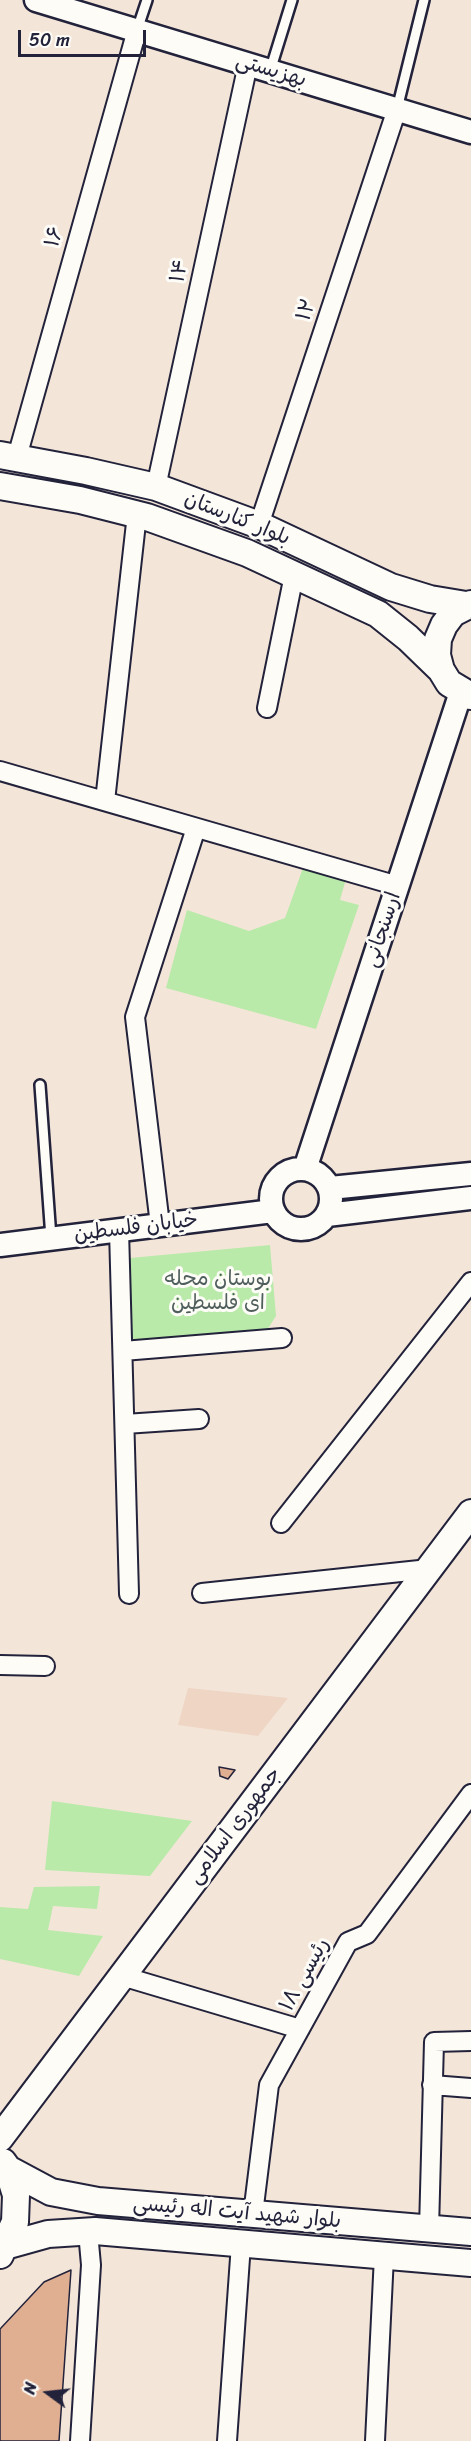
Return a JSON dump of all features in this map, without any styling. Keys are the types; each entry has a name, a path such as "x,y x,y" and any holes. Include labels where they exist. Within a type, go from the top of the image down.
{"main road":[{"name":"بلوار کنارستان","path":"8,456 156,488 259,525 391,587 429,599 469,604"},
{"name":"بلوار کنارستان","path":"0,486 136,514 247,553 378,614 408,638 441,670 449,683 466,694"},
{"path":"441,670 437,655 438,639 453,613 469,604"},
{"name":"جمهوری اسلامی","path":"0,2138 471,1513"},
{"path":"3,2250 15,2222 16,2195 4,2164"},
{"name":"بلوار شهید آیت اله رئیسی","path":"4,2164 51,2192 98,2201 471,2232"},
{"name":"بلوار شهید آیت اله رئیسی","path":"3,2250 48,2234 88,2232 471,2263"}],"street":[{"name":"بهزیستی","path":"36,0 471,132"},
{"name":"۱۶","path":"8,456 136,30"},
{"name":"۱۴","path":"156,488 248,64"},
{"name":"۱۲","path":"259,525 397,110"},
{"path":"105,801 136,514"},
{"path":"267,708 294,575"},
{"name":"ارسنجانی","path":"305,1169 398,886 466,694"},
{"path":"0,771 398,886"},
{"path":"160,1225 135,1017 196,828"},
{"path":"305,1169 316,1172 330,1188 332,1197 327,1215 318,1225 306,1229 292,1228 281,1222 273,1211 270,1198 273,1186 281,1176 292,1170 305,1169"},
{"path":"330,1188 471,1174"},
{"path":"327,1215 471,1198"},
{"name":"خیابان فلسطین","path":"0,1245 273,1211"},
{"path":"119,1230 129,1594"},
{"path":"281,1523 471,1282"},
{"path":"123,1351 282,1338"},
{"path":"125,1424 199,1419"},
{"path":"202,1593 429,1569"},
{"path":"0,1665 45,1666"},
{"name":"رئیسی ۱۸","path":"253,2214 268,2085 348,1942 367,1935 471,1794"},
{"path":"122,1976 300,2029"},
{"path":"429,2229 434,2042 471,2042"},
{"path":"432,2085 471,2088"},
{"path":"80,2441 91,2265 88,2232"},
{"path":"227,2441 241,2244"},
{"path":"375,2441 384,2256"}],"lane":[{"path":"136,30 147,0"},
{"path":"270,71 292,0"},
{"path":"397,110 424,0"},
{"path":"40,1085 51,1238"}],"shaded area":[{"path":"188,1688 288,1698 258,1736 178,1725"}],"green space":[{"path":"303,868 346,879 340,900 359,905 316,1029 166,988 187,910 249,931 285,918"},
{"name":"بوستان محله ای فلسطین","path":"270,1245 276,1316 267,1330 130,1341 130,1258"},
{"path":"52,1801 192,1821 150,1876 45,1870"},
{"path":"100,1886 97,1909 53,1906 48,1930 103,1936 79,1976 0,1959 0,1907 28,1909 34,1887"}],"building":[{"path":"219,1767 235,1770 228,1779 220,1776"},
{"path":"71,2270 59,2441 0,2441 0,2329 44,2282"}]}
